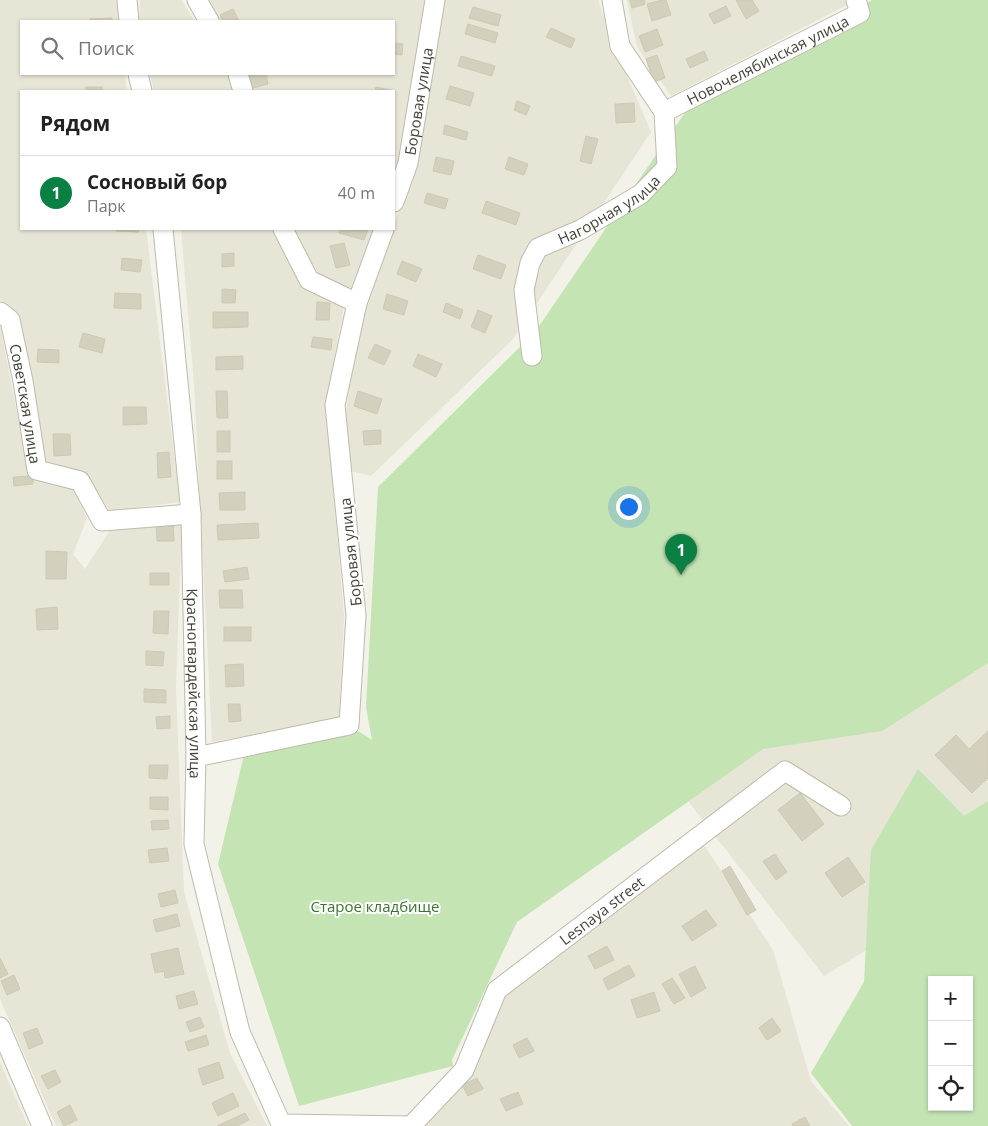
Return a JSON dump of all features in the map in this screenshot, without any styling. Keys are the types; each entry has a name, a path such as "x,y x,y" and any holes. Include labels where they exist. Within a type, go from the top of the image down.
{"street":[{"path":"127,0 129,20"},
{"path":"197,0 208,20"},
{"name":"Боровая улица","path":"395,199 408,164 435,0"},
{"path":"612,0 620,46 664,112"},
{"name":"Новочелябинская улица","path":"664,112 860,13 856,0"},
{"path":"138,75 142,90"},
{"path":"238,75 243,90"},
{"name":"Нагорная улица","path":"532,356 524,290 530,263 538,248 580,230 641,194 667,167 664,112"},
{"name":"Красногвардейская улица","path":"163,230 191,514 196,757 194,844 240,1032 282,1125"},
{"path":"284,230 309,280 357,303"},
{"name":"Боровая улица","path":"196,757 350,725 356,615 335,405 357,303 384,230"},
{"name":"Советская улица","path":"0,312 10,320 23,382 37,470 80,481 102,521 191,514"},
{"name":"Lesnaya street","path":"282,1125 411,1126 464,1070 497,990 785,771 841,806"},
{"path":"0,1027 42,1126"}],"shaded area":[{"path":"0,0 118,0 119,20 20,20 20,75 125,75 127,90 20,90 20,230 146,230 180,502 110,511 88,479 43,462 16,314 0,299"},
{"path":"140,0 181,0 194,20 139,20"},
{"path":"207,0 425,0 400,154 395,170 395,90 249,90 244,75 395,75 395,20 217,20"},
{"path":"444,0 598,0 617,53 651,132 513,339 371,476 351,471 346,410 363,304 392,230 395,230 395,222 415,170"},
{"path":"627,0 845,0 847,5 671,96 637,47"},
{"path":"150,75 229,75 237,90 154,90"},
{"path":"181,230 276,230 307,291 344,306 326,404 344,616 339,719 212,742 194,385"},
{"path":"293,230 375,230 354,292 316,274"},
{"path":"0,325 29,476 73,489 87,518 73,554 85,569 111,529 182,522 176,687 184,892 230,1053 267,1126 56,1126 0,999"},
{"path":"988,591 988,876 824,976 688,801"},
{"path":"704,845 773,950 811,1081 849,1126 424,1126 471,1074 502,994"},
{"path":"0,1062 28,1126 0,1126"}],"green space":[{"name":"Старое кладбище","path":"872,0 988,0 988,663 882,731 763,749 517,922 452,1060 453,1066 299,1106 218,864 244,755 358,731 372,740 366,707 378,487 535,332 688,108"},
{"path":"918,769 964,816 988,801 988,1126 852,1126 811,1073 864,982 871,850"}],"building":[{"path":"630,0 644,0 645,4 632,8"},
{"path":"666,0 671,15 652,21 647,4"},
{"path":"736,0 752,0 759,11 746,19"},
{"path":"726,6 731,16 714,24 709,14"},
{"path":"473,7 501,15 498,26 469,18"},
{"path":"233,9 238,20 222,20 220,15"},
{"path":"112,18 112,20 90,20"},
{"path":"468,24 498,33 495,43 465,34"},
{"path":"551,28 575,39 571,48 546,37"},
{"path":"657,29 663,45 645,52 639,36"},
{"path":"395,43 403,44 402,55 395,54"},
{"path":"704,51 708,60 690,68 686,59"},
{"path":"657,55 665,78 654,82 646,59"},
{"path":"461,56 495,66 492,76 458,66"},
{"path":"249,75 266,75 268,84 253,88"},
{"path":"450,86 474,93 470,106 446,99"},
{"path":"86,87 102,87 102,90 86,90"},
{"path":"376,87 390,90 375,90"},
{"path":"517,101 530,106 526,115 514,110"},
{"path":"634,103 635,122 616,123 615,104"},
{"path":"445,125 468,132 466,140 443,134"},
{"path":"586,136 598,139 591,164 580,161"},
{"path":"436,157 454,161 451,175 433,171"},
{"path":"509,157 528,164 524,175 505,169"},
{"path":"427,193 448,199 445,209 424,203"},
{"path":"486,201 520,213 516,225 482,213"},
{"path":"116,230 139,230 138,232"},
{"path":"340,230 368,230 364,240 339,233"},
{"path":"344,243 350,265 336,268 330,246"},
{"path":"234,253 234,266 222,267 222,254"},
{"path":"478,255 506,265 501,279 473,269"},
{"path":"122,258 142,260 140,272 121,270"},
{"path":"402,261 422,269 416,282 397,274"},
{"path":"222,289 236,290 235,303 222,303"},
{"path":"115,293 141,294 141,309 114,308"},
{"path":"387,294 408,301 404,315 383,309"},
{"path":"317,302 330,303 329,320 316,320"},
{"path":"446,303 463,310 460,319 443,312"},
{"path":"478,310 492,316 485,333 471,327"},
{"path":"213,312 248,312 248,327 213,328"},
{"path":"83,333 105,339 102,353 79,347"},
{"path":"313,337 332,339 331,350 311,347"},
{"path":"375,344 391,351 384,365 368,358"},
{"path":"38,349 59,350 59,363 37,362"},
{"path":"418,354 442,364 436,377 413,366"},
{"path":"243,356 243,369 216,370 216,357"},
{"path":"216,391 227,391 228,418 217,418"},
{"path":"358,391 382,399 377,414 354,406"},
{"path":"123,407 146,407 147,424 123,425"},
{"path":"381,430 381,444 364,445 363,431"},
{"path":"217,431 230,431 230,452 217,452"},
{"path":"53,434 70,434 71,455 54,456"},
{"path":"169,452 171,477 158,478 157,453"},
{"path":"217,461 232,461 232,479 217,479"},
{"path":"33,476 33,484 14,486 13,477"},
{"path":"245,492 245,510 220,510 219,493"},
{"path":"156,521 173,521 174,541 157,541"},
{"path":"258,523 259,538 218,540 217,525"},
{"path":"46,551 67,552 66,579 46,579"},
{"path":"247,567 249,579 225,582 223,571"},
{"path":"150,573 169,573 169,585 150,585"},
{"path":"219,590 242,590 243,608 220,608"},
{"path":"57,607 58,629 37,630 36,609"},
{"path":"154,611 169,611 168,634 153,633"},
{"path":"224,627 251,627 251,641 224,641"},
{"path":"146,651 164,652 163,666 146,665"},
{"path":"243,664 244,686 226,687 225,665"},
{"path":"144,689 166,690 166,703 144,702"},
{"path":"228,704 240,704 241,721 229,722"},
{"path":"170,716 170,728 157,729 156,717"},
{"path":"988,731 988,778 972,793 935,755 956,735 969,749"},
{"path":"149,765 168,765 167,779 149,778"},
{"path":"800,793 824,824 802,841 778,810"},
{"path":"150,797 168,797 168,810 150,809"},
{"path":"168,820 169,829 152,830 151,821"},
{"path":"167,848 169,861 150,863 148,850"},
{"path":"775,854 787,872 776,880 763,861"},
{"path":"848,857 865,882 842,897 825,873"},
{"path":"730,866 756,910 747,915 722,871"},
{"path":"175,890 178,903 161,907 158,894"},
{"path":"706,910 717,925 692,941 682,926"},
{"path":"177,914 180,926 156,932 153,920"},
{"path":"607,946 614,960 595,969 588,956"},
{"path":"178,948 184,974 165,978 164,971 155,973 151,954"},
{"path":"0,958 8,974 0,978"},
{"path":"629,965 635,976 608,990 603,979"},
{"path":"695,966 706,988 691,997 679,974"},
{"path":"14,975 20,989 7,995 1,981"},
{"path":"672,978 685,998 674,1004 662,984"},
{"path":"194,991 198,1004 179,1009 176,996"},
{"path":"654,992 660,1011 637,1018 631,1000"},
{"path":"200,1017 204,1027 190,1032 186,1022"},
{"path":"772,1018 781,1031 767,1040 759,1028"},
{"path":"37,1028 43,1043 29,1049 23,1033"},
{"path":"206,1035 209,1045 188,1051 185,1042"},
{"path":"527,1038 534,1051 519,1058 513,1045"},
{"path":"219,1062 224,1078 203,1085 198,1069"},
{"path":"55,1070 61,1082 48,1089 41,1076"},
{"path":"477,1078 483,1089 468,1096 462,1085"},
{"path":"518,1092 523,1104 506,1111 500,1099"},
{"path":"233,1093 239,1106 218,1116 212,1103"},
{"path":"70,1105 77,1120 64,1126 57,1112"},
{"path":"245,1113 249,1120 237,1126 217,1126"},
{"path":"805,1117 810,1126 793,1126 792,1124"}],"place":[{"name":"Сосновый бор","path":"681,575"}]}
